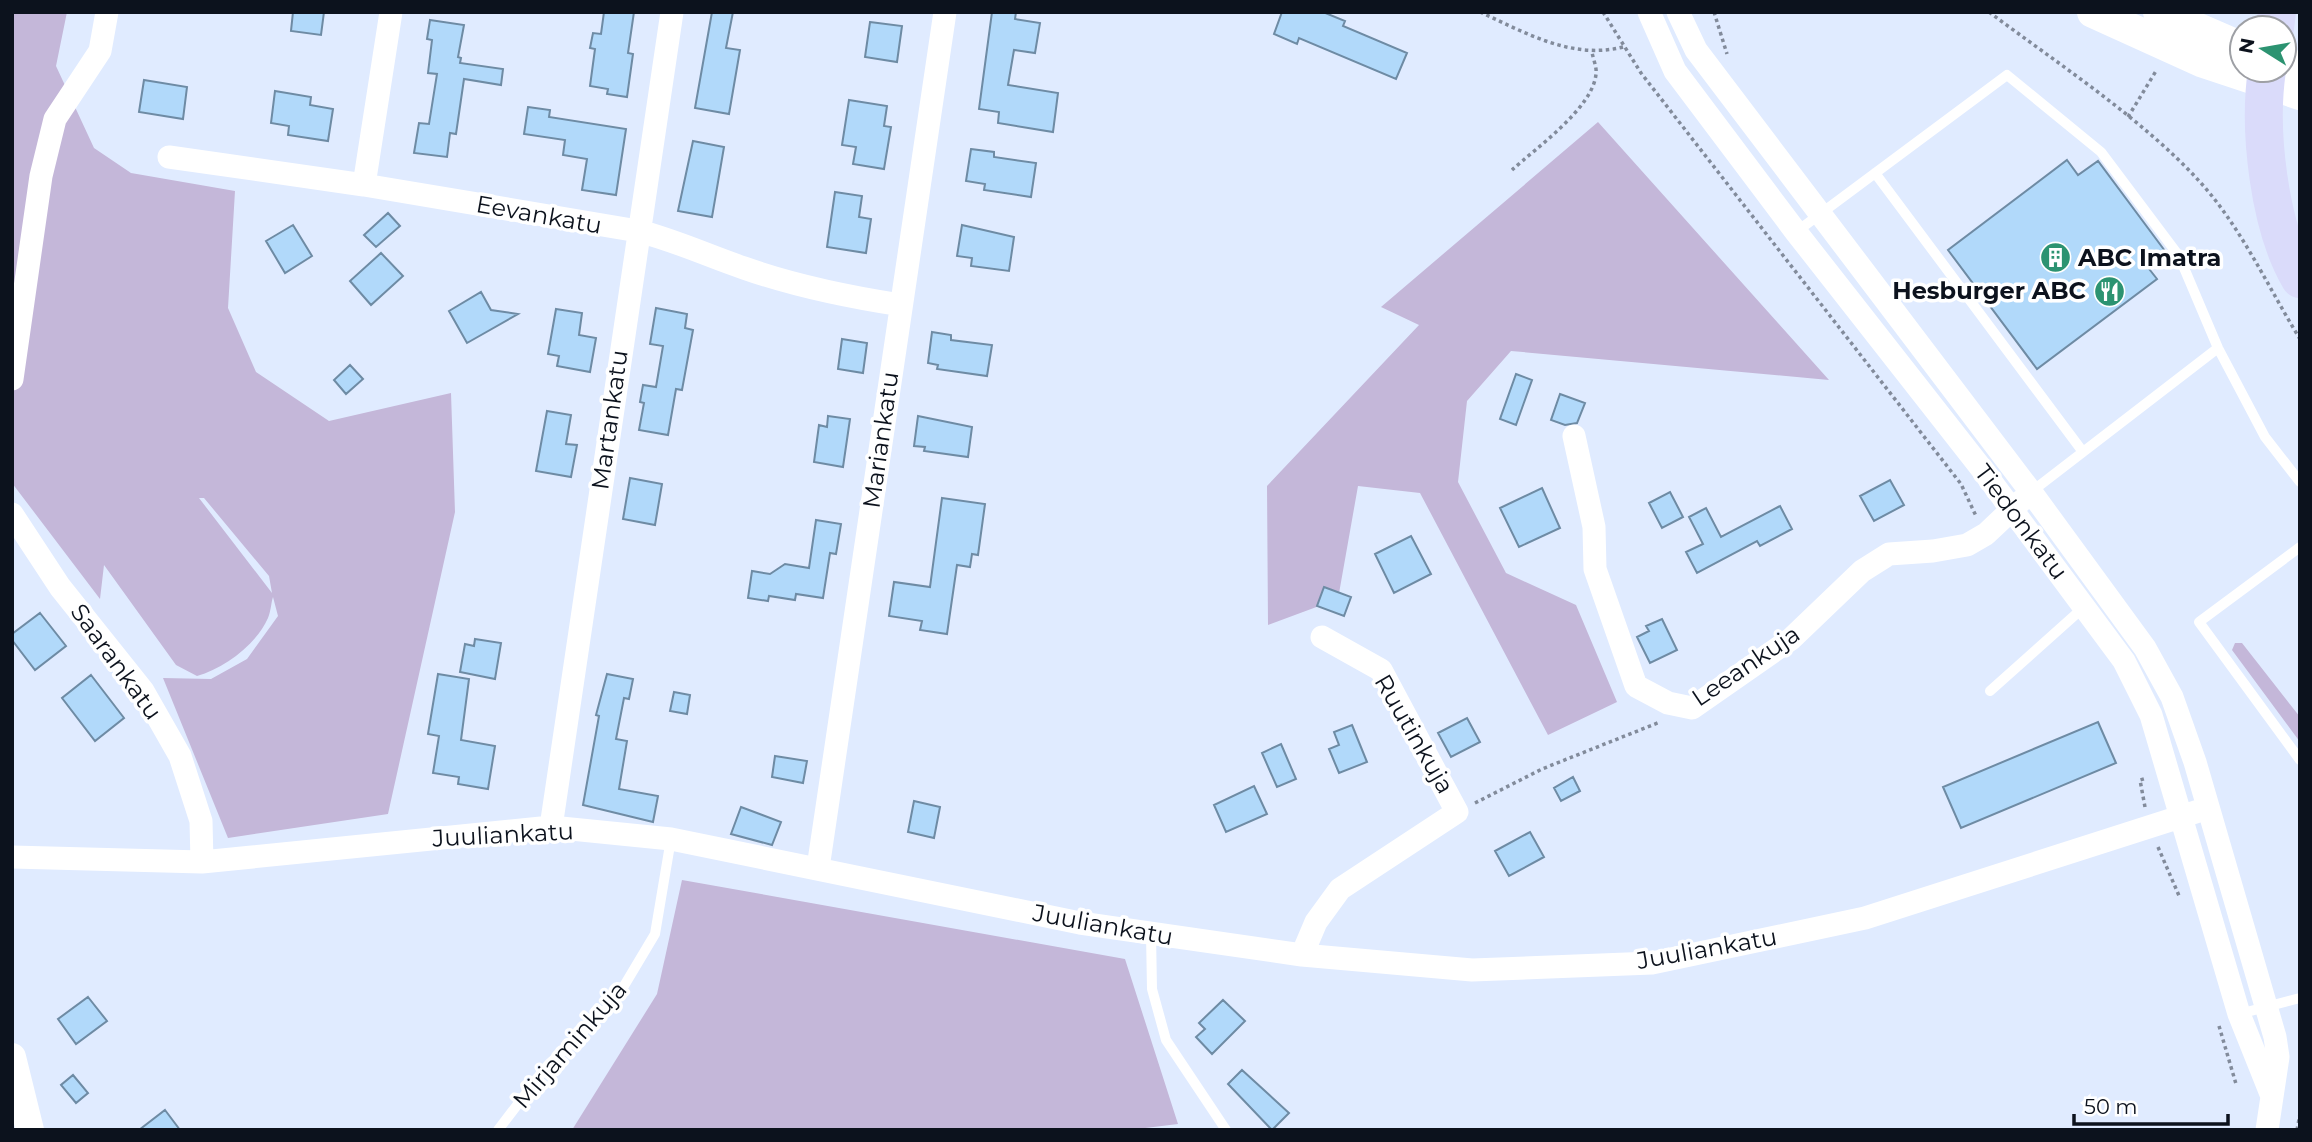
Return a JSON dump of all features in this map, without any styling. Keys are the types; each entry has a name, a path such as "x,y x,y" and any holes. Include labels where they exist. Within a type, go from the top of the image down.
{"highway":[{"path":"2278,84 2268,171 2274,213 2291,265 2300,279"}],"main road":[{"path":"2093,12 2202,61 2228,67"},
{"path":"2160,12 2228,42"}],"street":[{"path":"12,379 41,176 55,119 100,51 107,12"},
{"path":"364,185 391,12"},
{"name":"Martankatu","path":"551,827 672,12"},
{"name":"Mariankatu","path":"818,868 945,12"},
{"name":"Tiedonkatu","path":"1649,12 1675,71 2012,510 2124,661 2151,715 2239,1014 2272,1095"},
{"name":"Tiedonkatu","path":"1678,12 1696,50 1720,84 2031,492 2145,648 2172,697 2208,808 2275,1037 2278,1058 2267,1130"},
{"name":"Tiedonkatu","path":"1696,12 1702,38 1720,84"},
{"name":"Eevankatu","path":"169,157 364,185 638,231 746,269 851,297 901,305"},
{"name":"Leeankuja","path":"1574,436 1594,527 1595,569 1636,686 1668,704 1692,708 1791,639 1862,571 1889,554 1967,545 1986,534 2031,492"},
{"name":"Saarankatu","path":"12,514 60,587 143,691 180,756 201,821 202,862"},
{"name":"Ruutinkuja","path":"1302,955 1316,922 1340,889 1457,812 1381,670 1322,637"},
{"name":"Juuliankatu","path":"12,857 202,862 551,827 671,839 1080,923 1302,955 1472,970 1652,963 1865,918 2208,808"},
{"path":"12,1057 30,1130"}],"lane":[{"path":"1796,232 2007,75 2101,152 2179,256 2218,348 2265,437 2300,482"},
{"path":"1875,173 2083,452"},
{"path":"2031,492 2218,348"},
{"path":"2300,547 2199,622 2300,760"},
{"path":"1990,691 2084,607"},
{"name":"Mirjaminkuja","path":"498,1130 547,1066 615,1001 655,934 671,839"},
{"path":"1151,934 1152,989 1166,1040 1226,1130"},
{"path":"2239,1014 2300,999"}],"path":[{"path":"1480,12 1569,50 1592,52 1623,47"},
{"path":"1603,12 1623,47 1961,484 1986,534"},
{"path":"1989,12 2129,117 2200,182 2238,235 2300,339"},
{"path":"1512,170 1575,113 1591,93 1597,73 1592,52"},
{"path":"2129,117 2156,71"},
{"path":"1457,812 1542,769 1692,708"},
{"path":"2297,1130 2300,1114"}],"shaded area":[{"path":"12,12 67,12 56,66 94,148 131,173 235,191 228,308 256,372 329,421 451,393 455,512 388,814 228,838 163,678 211,679 247,659 278,616 273,597 268,618 256,637 228,661 197,676 176,665 104,565 100,599 12,483","holes":["199,498 204,498 269,576 272,593"]},
{"path":"1598,122 1829,380 1511,351 1467,401 1458,482 1506,573 1576,605 1617,702 1548,735 1420,493 1358,486 1338,599 1268,625 1267,486 1419,325 1381,307"},
{"path":"2235,643 2242,643 2300,717 2300,742 2232,650"},
{"path":"682,880 1125,959 1178,1124 1129,1130 572,1130 657,994"}],"building":[{"path":"293,12 324,12 321,35 291,31"},
{"path":"604,12 634,12 628,53 633,54 627,97 607,94 608,89 590,86 595,49 590,48 593,33 601,34"},
{"path":"712,12 733,12 726,48 740,50 729,114 695,108"},
{"path":"992,12 1016,12 1015,19 1040,23 1035,53 1014,50 1008,85 1058,93 1053,132 998,123 999,112 979,109"},
{"path":"1282,12 1323,12 1345,21 1343,26 1407,53 1396,79 1299,38 1297,44 1274,34"},
{"path":"430,20 464,25 458,57 461,58 460,63 503,69 501,85 464,79 456,134 450,133 447,157 414,153 419,123 429,124 437,74 428,73 432,40 427,39"},
{"path":"870,22 902,26 897,62 865,57"},
{"path":"144,80 187,87 183,119 139,112"},
{"path":"275,91 311,97 310,105 333,109 328,141 288,135 289,126 271,123"},
{"path":"849,100 887,106 884,126 891,127 884,169 853,164 856,147 842,145"},
{"path":"528,107 550,110 549,117 626,129 616,195 582,190 587,159 563,155 565,140 524,134"},
{"path":"693,141 724,147 712,217 678,211"},
{"path":"971,149 994,152 994,157 1036,163 1031,197 984,190 985,184 966,181"},
{"name":"ABC Imatra","path":"2067,160 2078,175 2098,161 2165,251 2146,265 2157,279 2037,369 1948,250"},
{"path":"835,192 862,196 859,217 871,219 866,253 827,247"},
{"path":"388,213 400,226 376,247 364,235"},
{"path":"293,225 312,256 285,273 266,241"},
{"path":"962,225 1014,237 1009,271 971,266 972,258 957,256"},
{"path":"381,253 403,276 371,305 350,281"},
{"path":"481,292 491,310 518,314 467,343 449,311"},
{"path":"656,308 687,314 685,328 693,330 682,390 676,389 668,435 639,430 644,403 640,402 643,385 656,387 663,346 650,344"},
{"path":"556,309 582,313 579,335 596,338 590,372 557,366 559,356 548,354"},
{"path":"932,332 951,335 951,340 992,345 987,376 937,369 938,365 928,363"},
{"path":"842,339 867,343 863,373 838,369"},
{"path":"350,365 363,379 346,394 334,380"},
{"path":"1516,374 1532,380 1516,425 1500,419"},
{"path":"1560,394 1585,403 1577,423 1565,425 1551,420"},
{"path":"547,411 571,415 566,444 577,445 571,477 536,471"},
{"path":"828,416 850,419 843,467 814,462 819,425 827,427"},
{"path":"918,416 972,427 968,457 924,451 925,447 914,446"},
{"path":"630,478 662,484 655,525 623,519"},
{"path":"1890,480 1904,505 1874,521 1860,496"},
{"path":"1542,488 1560,528 1519,547 1500,508"},
{"path":"1670,492 1683,517 1662,528 1649,503"},
{"path":"942,498 985,504 978,555 972,554 970,567 957,565 947,634 920,630 922,621 889,616 894,582 930,587"},
{"path":"1780,506 1792,529 1760,546 1757,541 1697,573 1686,552 1703,544 1689,517 1706,508 1721,537"},
{"path":"816,520 841,524 836,554 830,553 823,598 796,594 795,600 769,596 768,601 748,598 752,571 770,574 785,564 809,568"},
{"path":"1411,536 1431,574 1394,593 1375,554"},
{"path":"1324,587 1351,597 1344,616 1317,606"},
{"path":"40,613 66,646 35,670 12,640 12,634"},
{"path":"1662,619 1677,650 1650,663 1637,637 1649,631 1646,626"},
{"path":"475,639 501,643 495,679 460,672 465,644 474,646"},
{"path":"438,674 469,679 461,740 495,746 488,789 458,784 459,777 433,773 439,736 428,734"},
{"path":"607,674 633,679 629,699 624,698 616,739 627,741 619,789 658,796 653,822 583,805 599,716 596,715"},
{"path":"91,675 124,718 95,741 62,698"},
{"path":"674,692 690,695 687,714 670,711"},
{"path":"1467,718 1480,742 1451,757 1438,733"},
{"path":"2098,722 2116,763 1961,828 1943,787"},
{"path":"1352,725 1367,762 1339,773 1329,749 1339,745 1334,732"},
{"path":"1281,744 1296,779 1277,787 1262,753"},
{"path":"775,756 807,761 803,783 772,777"},
{"path":"1573,777 1580,791 1561,801 1554,788"},
{"path":"1254,786 1267,814 1226,832 1214,805"},
{"path":"914,801 940,807 934,838 908,832"},
{"path":"741,807 781,822 772,845 731,834"},
{"path":"1530,832 1544,857 1509,876 1495,851"},
{"path":"88,997 107,1021 76,1044 58,1019"},
{"path":"1223,1000 1245,1021 1212,1054 1196,1037 1205,1029 1199,1023"},
{"path":"1242,1070 1289,1113 1272,1130 1228,1084"},
{"path":"73,1075 88,1093 76,1103 61,1085"},
{"path":"165,1110 180,1130 139,1130"}],"place":[{"name":"ABC Imatra","path":"2055,258"},
{"name":"Hesburger ABC","path":"2109,291"}]}
